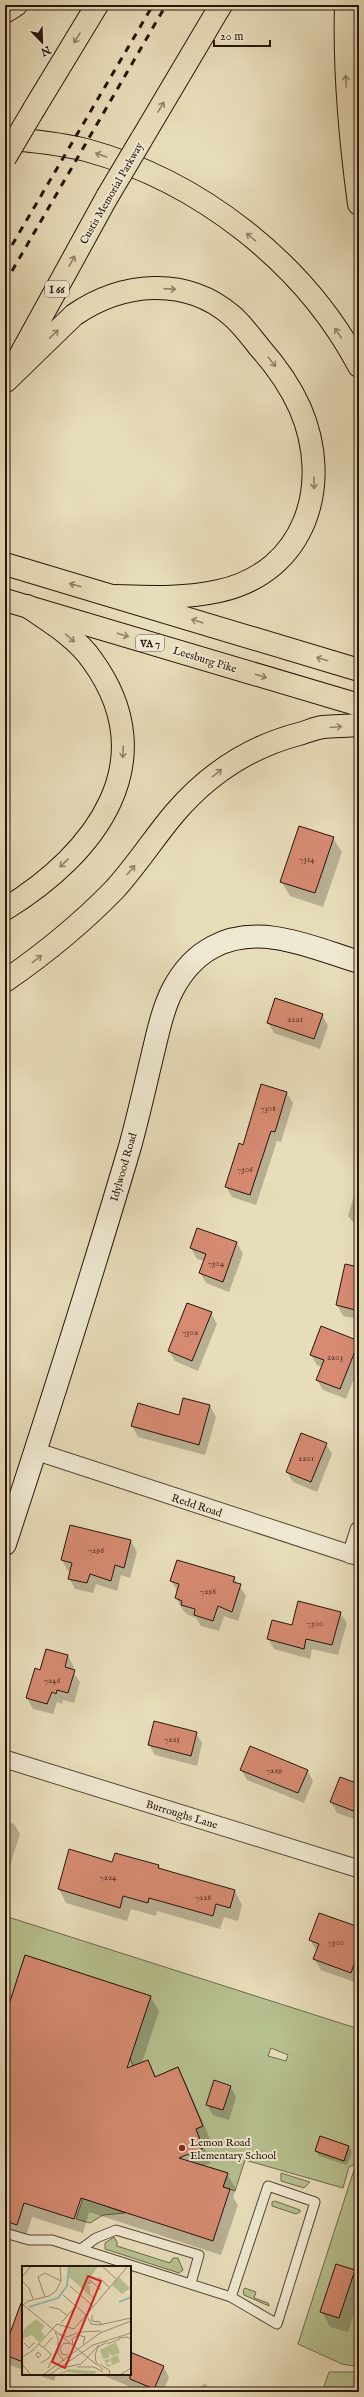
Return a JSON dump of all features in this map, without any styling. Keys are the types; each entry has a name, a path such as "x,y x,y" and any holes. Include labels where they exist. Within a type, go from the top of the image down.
{"main road":[{"path":"5,12 16,5"},
{"path":"5,158 97,5"},
{"name":"Custis Memorial Parkway","path":"6,382 107,197 221,5"},
{"path":"346,5 345,34 350,136 359,204"},
{"path":"5,138 56,144 100,155 174,186 227,218 263,247 297,280 324,312 359,366"},
{"path":"6,382 74,315 87,306 110,295 127,290 154,288 178,289 212,302 231,316 274,365 300,407 306,424 313,457 314,488 309,511 299,533 286,552 269,568 251,579 220,591 173,598 113,596"},
{"path":"5,564 359,670"},
{"name":"Leesburg Pike","path":"5,600 359,706"},
{"path":"5,909 56,871 88,839 103,818 115,794 122,768 123,744 120,721 113,697 92,660 69,636 27,606"},
{"path":"5,982 76,927 114,890 146,852 174,814 195,791 222,769 251,751 280,739 322,727 359,725"},
{"name":"Idylwood Road","path":"5,1544 82,1308 133,1134 159,1027 172,990 182,973 196,959 213,947 234,939 255,936 275,937 359,962"}],"street":[{"name":"Redd Road","path":"35,1451 355,1556"},
{"path":"355,1556 359,1530"},
{"name":"Burroughs Lane","path":"5,1759 359,1869"}],"lane":[{"path":"5,2233 30,2240 52,2240 191,2283 232,2297 277,2324 315,2202 268,2186 232,2297"},
{"path":"81,2250 96,2238 116,2230 199,2255 191,2283"}],"green space":[{"path":"5,1916 359,2029 359,2163 349,2167 343,2188 245,2160 235,2191 223,2187 228,2173 188,2161 191,2153 203,2148 196,2129 203,2126 178,2067 155,2077 148,2060 133,2066 130,2058 151,1996 25,1955 5,2017","holes":["271,2048 288,2055 286,2061 268,2056"]},
{"path":"359,2168 359,2367 342,2364 298,2344 354,2170"},
{"path":"281,2173 310,2182 304,2188 281,2181"},
{"path":"83,2198 125,2213 103,2215 90,2223 76,2219"},
{"path":"275,2201 300,2210 300,2212 296,2214 272,2206 272,2202"},
{"path":"114,2237 117,2242 117,2246 170,2263 173,2258 178,2258 183,2270 179,2273 105,2249 105,2243"},
{"path":"245,2288 256,2292 254,2298 268,2303 269,2306 244,2295 243,2290"},
{"path":"329,2372 359,2372 359,2392 322,2392"}],"building":[{"path":"299,826 334,837 315,893 280,882"},
{"path":"275,998 323,1014 314,1039 267,1023"},
{"path":"261,1084 287,1092 275,1132 271,1131 250,1195 225,1187 239,1143 243,1145"},
{"path":"197,1228 237,1242 223,1282 199,1273 206,1254 190,1248"},
{"path":"345,1264 359,1267 359,1311 336,1305"},
{"path":"187,1303 212,1312 192,1361 168,1351"},
{"path":"321,1326 359,1341 340,1389 316,1380 324,1360 310,1355"},
{"path":"183,1398 210,1405 199,1445 131,1426 138,1403 179,1415"},
{"path":"301,1433 327,1443 311,1482 286,1472"},
{"path":"70,1525 131,1540 124,1568 115,1565 111,1581 90,1574 87,1583 68,1579 72,1563 61,1560"},
{"path":"177,1560 235,1577 233,1582 241,1584 232,1612 218,1606 213,1621 194,1615 195,1609 181,1605 182,1601 175,1598 179,1584 170,1581"},
{"path":"298,1601 341,1612 332,1645 306,1639 304,1649 267,1639 272,1620 292,1625"},
{"path":"46,1649 68,1655 65,1667 75,1670 68,1693 57,1690 56,1694 52,1692 47,1704 26,1698 35,1668 40,1670"},
{"path":"154,1721 197,1732 191,1756 148,1745"},
{"path":"250,1746 308,1770 298,1793 240,1770"},
{"path":"340,1777 359,1784 359,1813 330,1802"},
{"path":"69,1849 112,1862 115,1853 159,1865 158,1868 235,1890 230,1908 216,1904 213,1916 149,1898 148,1903 123,1896 120,1908 58,1889"},
{"path":"319,1913 359,1927 359,1950 351,1973 313,1959 319,1944 309,1940"},
{"path":"25,1955 151,1996 127,2068 148,2060 155,2077 178,2067 203,2126 196,2129 203,2148 179,2158 228,2173 223,2187 230,2189 213,2241 81,2198 74,2219 24,2203 17,2225 5,2221 5,2017"},
{"path":"214,2080 231,2086 223,2110 206,2105"},
{"path":"320,2136 349,2146 344,2161 315,2151"},
{"path":"336,2264 355,2270 339,2318 320,2312"},
{"path":"22,2303 22,2362 5,2355 5,2347"},
{"path":"131,2352 164,2366 154,2389 130,2379"}],"railway":[{"path":"5,257 153,5"},
{"path":"5,283 166,5"}],"place":[{"name":"Lemon Road Elementary School","path":"182,2148"}]}
